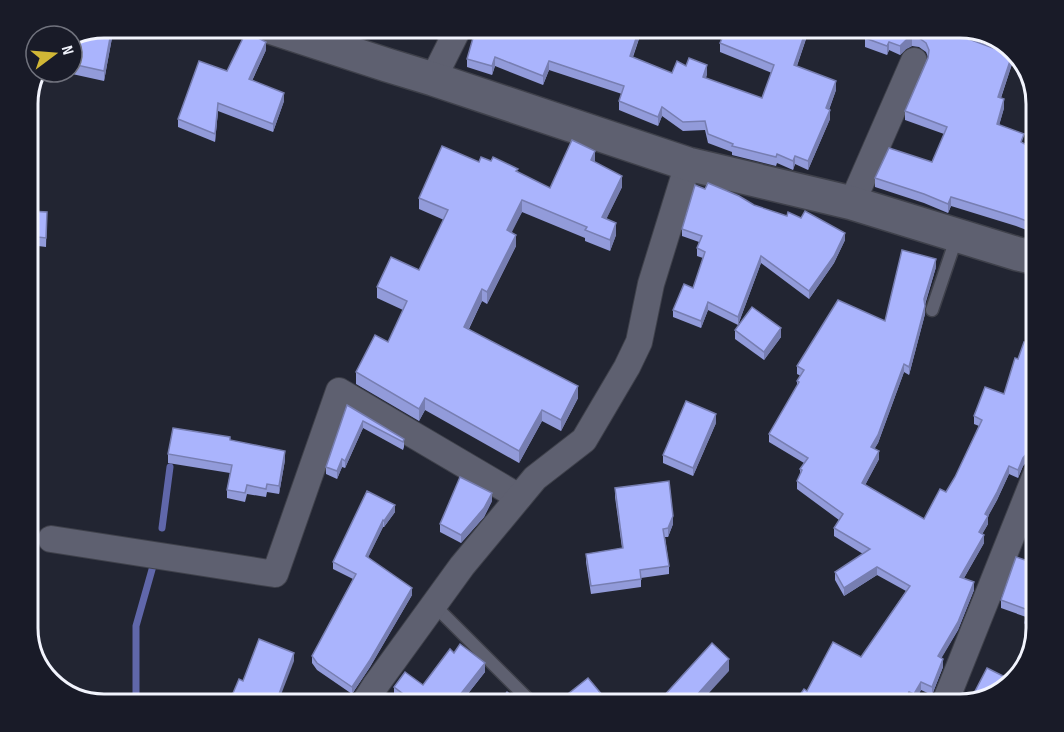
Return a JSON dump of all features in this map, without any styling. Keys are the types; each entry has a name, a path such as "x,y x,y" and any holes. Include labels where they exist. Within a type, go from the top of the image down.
{"street":[{"path":"304,38 688,164 852,203 1026,256"},
{"path":"433,79 454,38"},
{"path":"852,203 914,60"},
{"path":"370,694 462,566 535,478 584,440 639,342 651,284 688,164"},
{"path":"51,539 275,574 339,391 519,497"},
{"path":"948,694 1026,500"}],"lane":[{"path":"932,310 957,235"},
{"path":"434,605 523,694"}],"building":[{"path":"110,38 104,71 84,67 84,41"},
{"path":"243,38 258,38 266,42 249,79 284,93 273,124 218,103 215,134 178,119 199,61 227,71"},
{"path":"473,38 636,38 630,56 672,73 677,61 686,66 689,58 707,65 703,77 762,98 774,65 720,43 722,38 803,38 794,65 836,81 826,108 830,110 808,161 795,156 793,161 777,154 776,157 732,146 733,144 708,134 705,121 683,122 662,107 658,117 619,101 624,86 549,61 543,76 495,57 492,66 467,59"},
{"path":"865,38 910,38 900,46 889,42 887,46"},
{"path":"919,38 966,38 998,50 1010,60 998,97 1004,99 997,124 1024,134 1021,142 1026,145 1026,221 951,197 948,204 875,178 889,148 932,162 947,127 905,111 928,58 929,50 926,43"},
{"path":"572,140 595,151 591,160 622,176 602,217 616,223 610,240 585,230 587,227 522,200 507,230 516,235 487,292 482,289 464,327 578,386 561,420 542,410 519,451 425,398 419,409 356,372 375,335 388,342 407,301 377,287 391,257 419,270 448,210 419,198 442,146 479,162 481,157 491,161 493,157 550,188"},
{"path":"708,183 754,205 787,216 788,212 801,218 805,211 845,233 834,256 809,291 761,256 738,317 708,302 701,321 673,310 684,284 693,288 705,252 697,248 702,236 682,229 695,185 705,189"},
{"path":"38,211 47,212 46,238 38,237"},
{"path":"902,250 936,259 924,299 925,306 909,367 904,364 878,435 871,447 879,451 862,483 924,519 940,489 946,492 955,477 982,420 974,416 985,387 1004,394 1015,358 1018,359 1024,342 1026,343 1026,454 1018,470 1009,466 985,514 988,516 979,532 984,535 960,577 974,582 958,622 938,656 943,659 932,687 921,682 914,694 909,692 908,694 801,694 804,689 807,691 833,642 861,657 910,586 877,567 844,588 835,572 870,549 834,528 843,514 797,481 802,470 800,469 808,458 769,434 804,370 797,366 838,300 885,321"},
{"path":"752,307 781,328 764,352 735,330"},
{"path":"686,401 716,414 693,468 663,455"},
{"path":"347,405 404,439 403,442 363,421 345,461 342,459 337,471 326,467"},
{"path":"173,428 230,437 230,440 285,451 279,486 267,484 266,489 247,485 245,493 227,490 232,465 168,454"},
{"path":"460,477 492,493 484,508 461,535 440,524"},
{"path":"669,481 673,516 668,528 663,529 669,566 640,570 641,579 591,586 586,554 623,548 615,488"},
{"path":"367,491 395,505 383,520 366,556 412,588 352,687 317,663 312,656 356,574 333,562"},
{"path":"1016,557 1026,560 1026,609 1001,600"},
{"path":"259,639 294,653 279,694 233,694 239,679 243,681"},
{"path":"712,643 729,659 698,694 666,694"},
{"path":"460,644 485,663 461,694 403,694 394,687 405,672 423,685 450,649 454,653"},
{"path":"987,668 1005,677 990,688 974,693"},
{"path":"588,678 601,694 568,694"}],"waterway":[{"path":"162,528 170,467"},
{"path":"136,694 136,626 155,559"}]}
